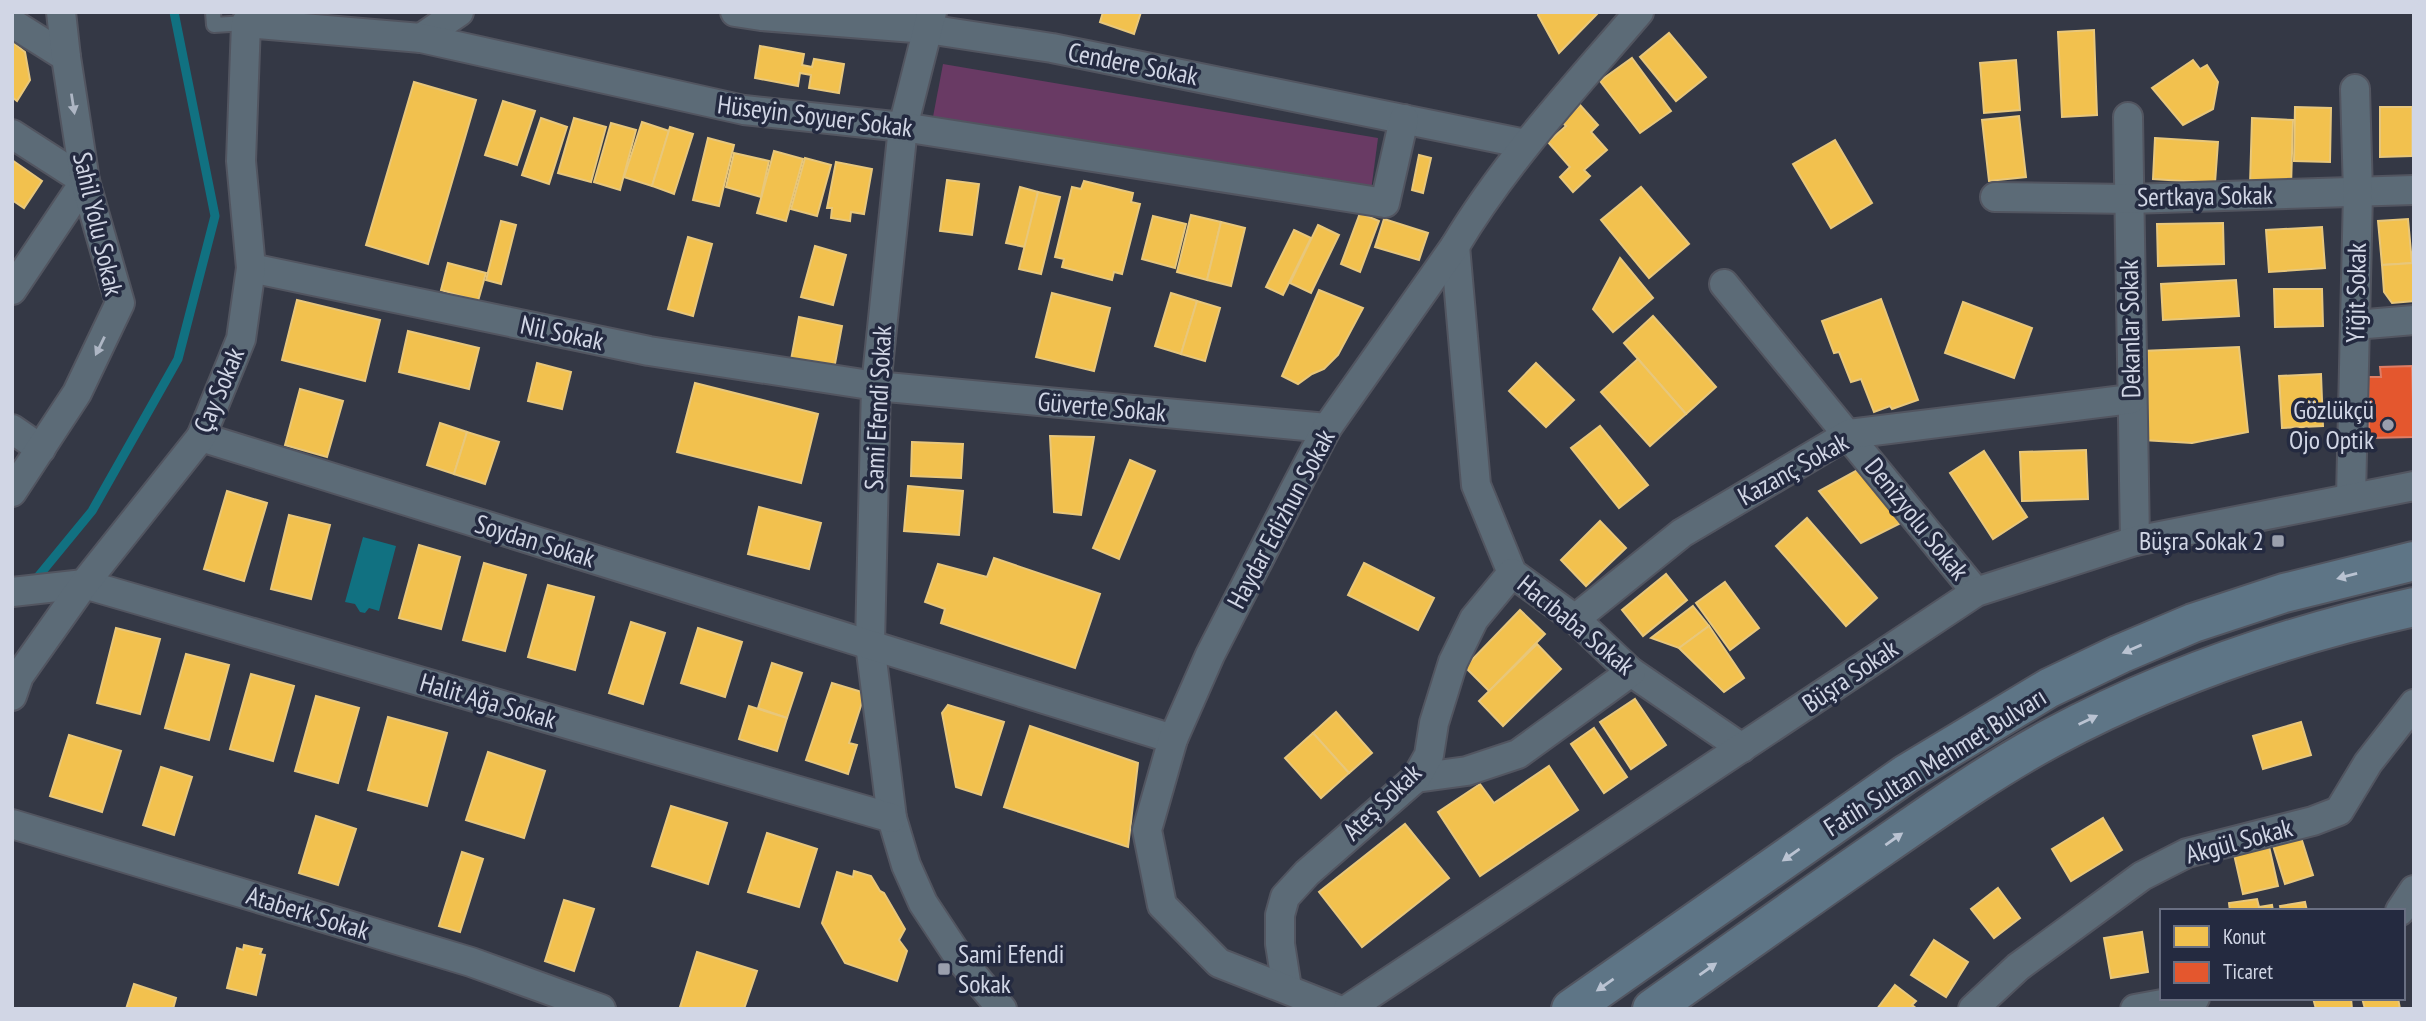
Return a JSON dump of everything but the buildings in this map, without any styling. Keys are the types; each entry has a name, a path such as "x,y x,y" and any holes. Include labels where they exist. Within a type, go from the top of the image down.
{"main road":[{"name":"Fatih Sultan Mehmet Bulvarı","path":"1571,1009 1906,774 2049,688 2193,623 2284,593 2414,561"},
{"name":"Fatih Sultan Mehmet Bulvarı","path":"1652,1009 1949,801 2050,738 2143,693 2245,653 2340,623 2414,607"}],"street":[{"name":"Sahil Yolu Sokak","path":"12,492 77,393 120,303 85,181 61,12"},
{"path":"421,38 459,12"},
{"name":"Cendere Sokak","path":"735,12 761,16 930,21 1526,144"},
{"name":"Haydar Edizhun Sokak","path":"1336,1009 1219,963 1162,905 1147,830 1173,739 1210,655 1327,428 1526,144 1639,12"},
{"name":"Sami Efendi Sokak","path":"930,21 903,127 876,386 870,644 892,818 906,865 923,903 960,959 1002,1009"},
{"path":"12,23 66,57"},
{"name":"Hüseyin Soyuer Sokak","path":"246,23 421,38 744,110 903,127 1385,203 1404,119"},
{"name":"Çay Sokak","path":"12,696 19,676 84,584 201,437 241,339 251,268 241,161 246,23"},
{"name":"Yiğit Sokak","path":"2351,497 2358,192 2355,89"},
{"name":"Dekanlar Sokak","path":"2128,117 2134,541"},
{"path":"12,134 85,181 12,290"},
{"name":"Sertkaya Sokak","path":"1995,197 2129,199 2414,190"},
{"name":"Hacıbaba Sokak","path":"1455,246 1476,485 1511,573 1575,619 1631,672 1742,748"},
{"name":"Nil Sokak","path":"251,268 649,351 876,386"},
{"name":"Denizyolu Sokak","path":"1724,284 1976,592"},
{"path":"2355,325 2414,320"},
{"name":"Güverte Sokak","path":"876,386 1327,428"},
{"name":"Kazanç Sokak","path":"1575,619 1682,533 1849,434 2131,400"},
{"path":"12,429 41,449"},
{"name":"Soydan Sokak","path":"201,437 1173,739"},
{"name":"Büşra Sokak","path":"1348,1009 1976,592 2134,541 2414,486"},
{"name":"Ateş Sokak","path":"1287,988 1280,944 1280,915 1285,897 1307,873 1416,778 1429,755 1434,723 1453,662 1475,619 1511,573"},
{"path":"12,592 84,584"},
{"name":"Halit Ağa Sokak","path":"84,584 892,818"},
{"path":"1416,778 1467,771 1518,754 1631,672"},
{"name":"Akgül Sokak","path":"1973,1009 2018,967 2142,876 2187,853 2313,821 2339,811 2368,763 2414,704"},
{"name":"Ataberk Sokak","path":"12,824 471,962 601,1009"},
{"path":"2401,909 2414,890"},
{"path":"2135,1009 2184,1000"}],"lane":[{"path":"214,12 214,24 246,23"}],"shaded area":[{"path":"943,64 1378,138 1371,191 933,117"}],"water":[{"path":"363,537 396,546 379,611 369,608 365,613 360,612 355,604 345,602"}],"waterway":[{"path":"32,584 92,511 178,359 215,216 174,12"}],"place":[{"name":"Gözlükçü Ojo Optik","path":"2388,425"},
{"name":"Büşra Sokak 2","path":"2278,541"},
{"name":"Sami Efendi Sokak","path":"944,969"}]}
